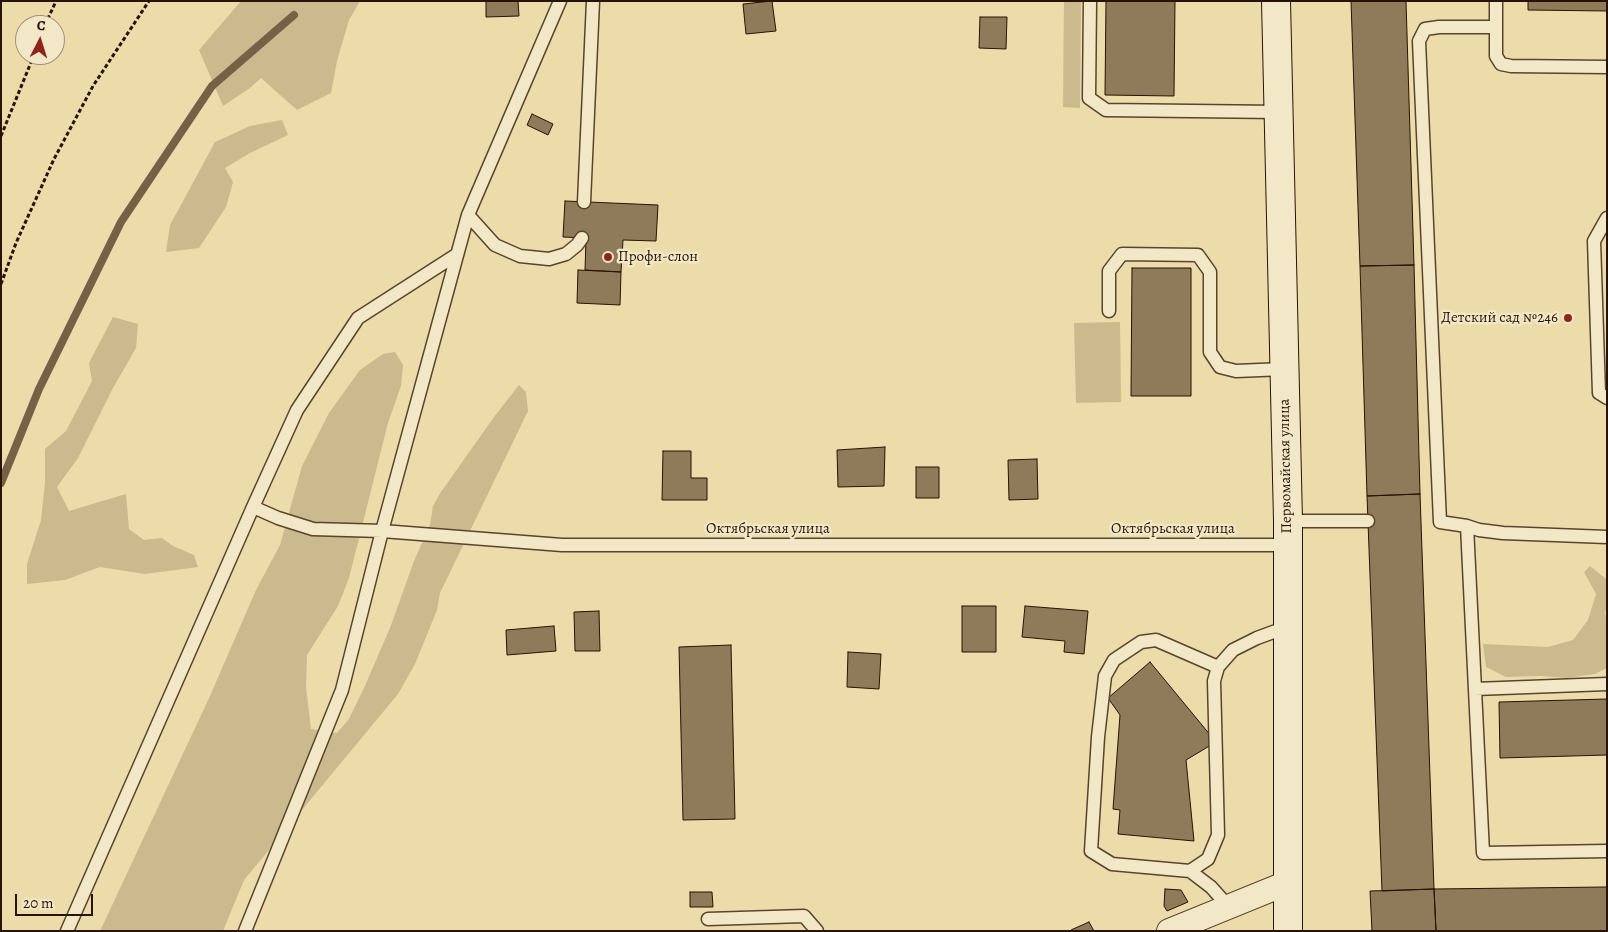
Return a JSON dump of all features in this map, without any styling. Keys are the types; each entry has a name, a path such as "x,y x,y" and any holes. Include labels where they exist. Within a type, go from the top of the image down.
{"street":[{"name":"Первомайская улица","path":"1276,1 1288,533 1288,931"},
{"path":"1169,931 1287,883"}],"lane":[{"path":"245,931 342,690 382,531 468,215 560,1"},
{"path":"584,202 593,1"},
{"path":"1090,1 1089,98 1106,110 1278,112"},
{"path":"1496,1 1496,56 1501,64 1512,66 1607,67"},
{"path":"1496,27 1439,27 1425,29 1419,41 1440,522 1503,533 1607,537"},
{"path":"468,215 495,245 520,256 549,259 566,254 582,238"},
{"path":"1607,218 1594,241 1599,393 1607,398"},
{"path":"1109,312 1109,271 1122,254 1198,255 1210,272 1210,352 1220,367 1236,371 1284,369"},
{"path":"67,931 297,410 358,318 456,255"},
{"name":"Октябрьская улица","path":"253,507 278,518 313,529 382,531 562,545 1288,533 1368,521"},
{"path":"1467,526 1483,853 1607,851"},
{"path":"1190,872 1208,859 1218,834 1214,681 1218,666 1233,650 1257,638 1287,627"},
{"path":"1218,666 1156,640 1141,642 1114,660 1105,676 1098,737 1091,851 1112,864 1190,872 1211,887 1228,906"},
{"path":"1475,688 1607,684"},
{"path":"708,918 804,916 817,931"}],"path":[{"path":"50,15 56,1"},
{"path":"1,284 16,243 54,158 92,86 149,1"},
{"path":"1,136 30,65"}],"shaded area":[{"path":"241,1 360,1 349,20 337,61 331,93 297,110 261,78 250,88 223,106 199,50"},
{"path":"1064,1 1081,1 1080,108 1063,107"},
{"path":"282,120 288,135 250,153 225,168 233,182 226,207 199,248 166,252 170,225 215,142 250,126"},
{"path":"113,317 138,324 136,348 113,388 78,458 57,487 69,511 126,494 129,529 144,540 162,538 173,546 194,555 198,567 145,574 100,567 65,580 27,584 27,564 41,520 45,483 45,449 66,431 92,381 89,363"},
{"path":"1120,322 1121,402 1076,403 1074,323"},
{"path":"395,352 403,365 401,386 388,423 349,578 338,606 307,655 306,687 311,729 337,733 349,719 390,628 414,561 430,525 433,506 494,417 519,385 526,392 528,411 440,593 437,610 415,664 398,694 244,880 223,931 100,931 210,696 256,590 280,545 302,466 329,413 360,370 383,354"},
{"path":"1590,566 1607,581 1607,609 1605,612 1607,623 1607,668 1595,674 1567,678 1540,676 1506,677 1486,667 1483,644 1548,647 1573,640 1588,620 1596,594 1584,572"}],"building":[{"path":"486,1 518,1 519,16 486,17"},
{"path":"772,1 776,31 746,34 743,4"},
{"path":"1106,1 1175,1 1174,96 1105,95"},
{"path":"1351,1 1406,1 1414,265 1360,266"},
{"path":"1528,1 1607,1 1607,11 1528,10"},
{"path":"980,17 1007,17 1006,49 979,48"},
{"path":"532,114 553,124 548,135 527,125"},
{"path":"565,201 658,205 656,241 623,240 621,272 585,270 586,238 563,237"},
{"path":"1414,265 1420,494 1367,496 1360,266"},
{"path":"1132,268 1191,268 1191,396 1131,396"},
{"path":"578,270 621,272 620,305 577,303"},
{"path":"885,447 884,486 838,487 837,450"},
{"path":"663,451 691,451 691,478 707,478 707,500 662,500"},
{"path":"1037,459 1038,499 1009,500 1008,460"},
{"path":"916,467 939,467 939,498 916,498"},
{"path":"1420,494 1434,889 1382,891 1367,496"},
{"path":"962,606 996,606 996,652 962,652"},
{"path":"1025,606 1088,611 1084,654 1064,652 1065,641 1022,637"},
{"path":"599,611 600,651 575,651 574,612"},
{"path":"554,626 556,651 507,655 506,630"},
{"path":"731,645 735,819 683,820 679,647"},
{"path":"848,652 881,654 879,689 847,687"},
{"path":"1150,662 1216,742 1186,760 1194,841 1118,834 1120,810 1113,809 1120,715 1108,698"},
{"path":"1607,699 1607,755 1500,758 1499,702"},
{"path":"1607,887 1607,931 1436,931 1434,889"},
{"path":"1165,889 1181,890 1188,902 1167,911 1164,906"},
{"path":"1434,889 1436,931 1372,931 1370,891"},
{"path":"690,892 712,892 713,907 690,907"},
{"path":"1089,922 1094,931 1071,930"}],"waterway":[{"path":"1,483 39,389 121,222 212,86 294,15"}],"place":[{"name":"Профи-слон","path":"608,257"},
{"name":"Детский сад №246","path":"1568,318"}]}
